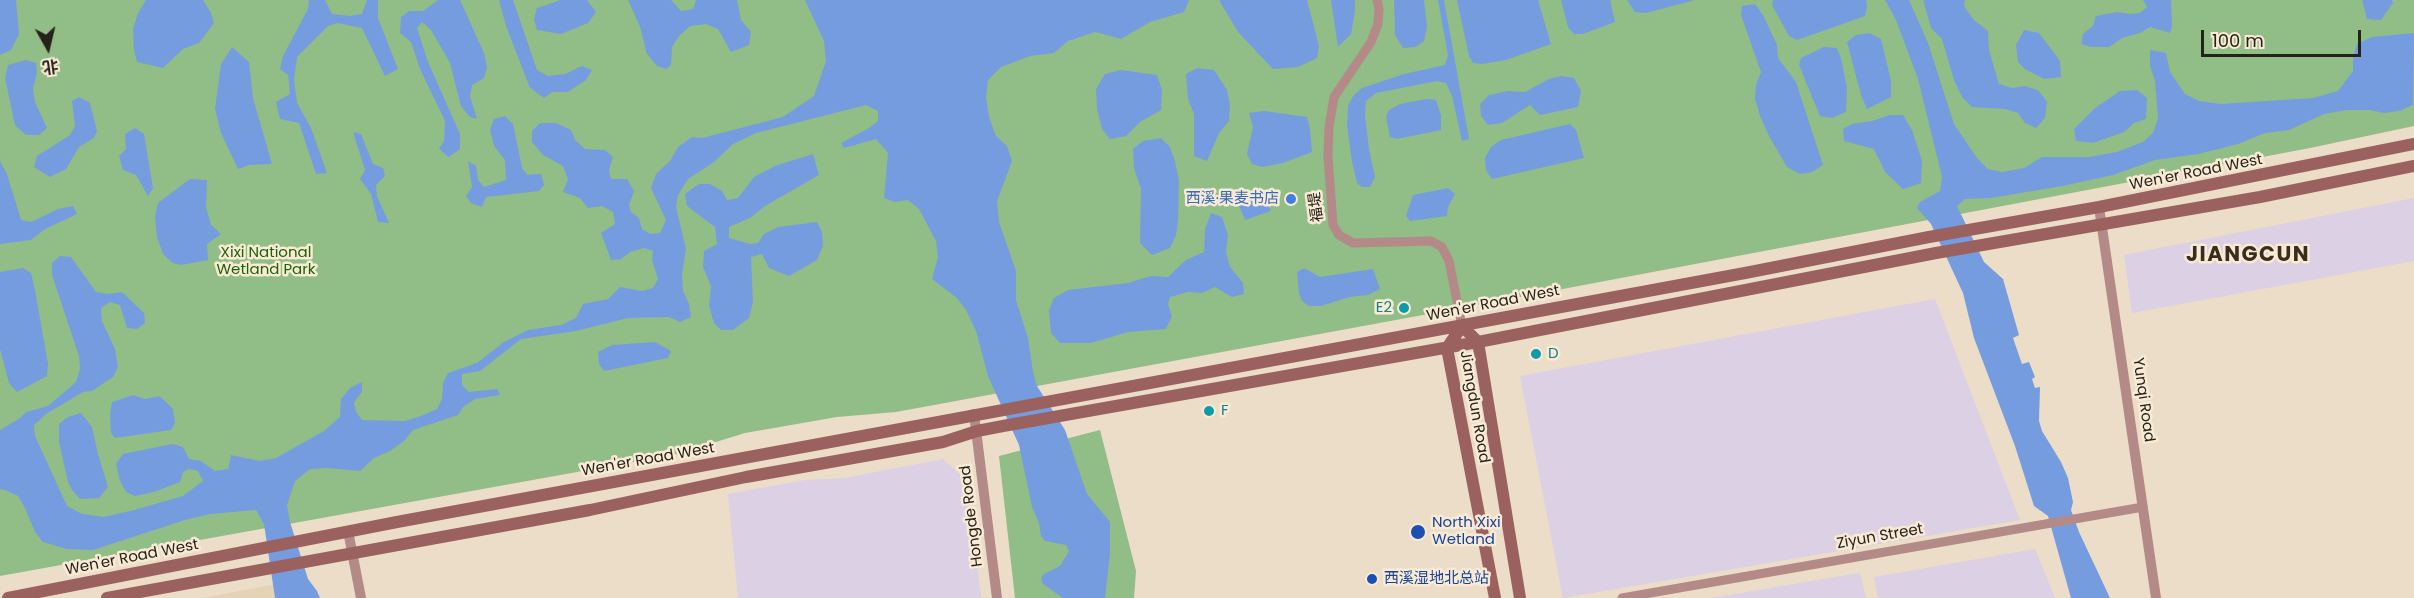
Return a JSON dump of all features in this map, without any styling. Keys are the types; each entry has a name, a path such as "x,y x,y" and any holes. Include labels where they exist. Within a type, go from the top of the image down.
{"main road":[{"name":"Wen'er Road West","path":"8,598 348,531 2099,207 2414,144"},
{"path":"107,598 590,510 746,477 944,442 977,431 1003,426 1447,348 1936,253 2260,196 2414,166"},
{"name":"Jiangdun Road","path":"1495,598 1447,348 1461,326 1478,342 1520,598"}],"street":[{"name":"福堤","path":"1377,0 1378,24 1371,42 1334,97 1329,127 1328,156 1333,225 1339,235 1353,243 1431,241 1442,247 1449,261 1461,326"},
{"name":"Yunqi Road","path":"2099,207 2156,598"},
{"name":"Hongde Road","path":"974,414 997,598"},
{"name":"Ziyun Street","path":"1622,598 2143,507"},
{"path":"348,531 362,598"}],"shaded area":[{"path":"2414,198 2414,261 2132,313 2124,255"},
{"path":"1935,299 2020,520 1563,598 1520,376"},
{"path":"943,459 963,477 968,490 981,598 738,598 728,494 805,480 845,478"},
{"path":"2035,549 2055,598 1878,598 1874,577"},
{"path":"1860,573 1866,598 1712,598 1835,577"},
{"path":"276,584 279,598 202,598"}],"green space":[{"name":"Xixi National Wetland Park","path":"0,0 2414,0 2414,126 2310,148 1499,301 896,412 837,417 745,433 677,454 0,576"},
{"path":"1100,430 1136,571 1134,598 1015,598 999,456"}],"water":[{"path":"0,0 16,0 19,34 11,50 0,55"},
{"path":"146,0 203,0 214,23 199,43 183,49 163,68 137,62 133,29 138,13"},
{"path":"309,0 325,0 332,14 350,16 362,14 367,0 378,0 378,18 398,69 385,76 362,28 337,23 328,26 297,57 294,80 297,103 311,128 327,173 316,174 299,123 280,119 276,102 290,94 288,75 280,69 283,56 308,9"},
{"path":"438,0 460,0 484,53 487,67 484,78 472,85 470,96 477,119 470,117 461,106 450,63 431,30 422,22 417,28 428,62 460,134 460,149 449,157 439,149 444,141 445,121 420,69 411,42 400,33 401,17 409,11 423,11"},
{"path":"499,0 513,0 537,70 548,76 565,74 582,66 592,70 586,80 568,92 552,92 544,98 530,88 506,26"},
{"path":"561,0 587,0 596,12 588,23 561,34 537,30 534,19 537,8"},
{"path":"628,0 671,0 681,11 693,9 696,0 737,0 741,20 751,32 749,45 731,52 718,29 706,24 690,26 679,36 672,47 671,65 666,69 657,66 647,54 640,27"},
{"path":"805,0 1189,0 1184,12 1150,22 1121,39 1095,32 1068,41 1054,53 1030,56 1001,67 988,80 986,97 989,117 996,136 1007,146 1012,161 997,201 999,222 1016,271 1016,300 1028,338 1033,372 1037,386 1065,430 1087,494 1110,522 1110,553 1105,598 1063,598 1043,584 1041,578 1044,574 1060,566 1069,551 1066,545 1045,541 1041,536 1039,523 1032,507 1019,445 988,376 976,331 966,310 957,298 932,279 938,257 936,241 919,209 908,200 895,202 884,198 888,153 876,139 844,148 841,143 878,121 878,111 866,105 756,133 733,144 714,162 688,179 678,195 676,207 686,249 682,274 683,291 689,304 691,317 680,322 669,317 628,318 576,331 521,339 480,371 462,374 462,385 469,392 497,389 500,395 475,399 463,407 458,415 413,430 404,441 374,458 360,471 310,469 295,481 287,505 290,522 308,579 320,598 275,598 264,524 256,510 210,514 185,520 93,550 67,549 43,542 35,532 18,496 0,489 0,430 26,412 48,406 76,382 80,369 79,356 52,275 52,263 60,256 71,257 96,292 108,294 122,292 144,313 145,323 137,329 127,328 120,305 110,302 101,308 102,321 115,349 118,367 113,377 92,391 83,392 46,414 34,425 35,436 67,506 82,514 104,517 134,510 183,496 203,481 198,471 189,469 183,472 180,482 154,492 135,496 126,492 120,481 116,464 123,454 172,444 183,447 189,459 201,461 215,471 228,469 231,455 259,461 276,458 324,431 340,417 341,399 350,388 362,382 362,392 354,402 356,412 362,420 405,421 421,416 437,409 442,399 443,383 448,373 477,363 504,342 528,330 561,325 576,318 583,304 608,299 620,287 642,291 653,288 658,279 652,260 653,251 644,248 630,252 621,259 611,260 601,233 615,224 613,212 602,206 588,208 580,198 563,192 568,179 563,166 543,155 532,142 532,131 540,123 556,123 571,130 575,140 585,149 605,150 613,157 609,170 611,179 627,179 634,191 629,205 631,212 639,218 642,229 650,234 660,233 666,220 651,188 656,174 670,161 678,147 692,137 702,138 783,117 814,96 826,61 824,41"},
{"path":"1219,0 1307,0 1319,46 1317,58 1298,67 1273,69 1238,32"},
{"path":"1331,0 1355,0 1351,34 1338,47"},
{"path":"1394,0 1424,0 1427,27 1424,41 1416,47 1403,48 1395,35"},
{"path":"1438,0 1444,0 1469,139 1462,141 1452,96 1446,83 1437,81 1376,93 1366,101 1365,116 1375,177 1370,187 1362,187 1357,183 1352,162 1347,125 1348,106 1353,96 1362,88 1404,74 1445,65 1448,55"},
{"path":"1457,0 1538,0 1551,44 1506,60 1482,64 1473,63 1469,56"},
{"path":"1561,0 1610,0 1615,22 1583,34 1574,34 1568,27"},
{"path":"1627,0 1695,0 1646,13 1635,12"},
{"path":"1773,0 1866,0 1867,6 1865,16 1797,40 1789,36 1772,5"},
{"path":"1885,0 1909,0 1928,43 1954,124 1977,158 1988,169 2002,172 2024,168 2042,157 2089,157 2117,152 2143,142 2153,133 2158,118 2155,81 2150,66 2150,50 2166,53 2170,72 2185,94 2199,101 2221,104 2313,98 2338,91 2353,71 2353,56 2357,44 2372,37 2414,33 2413,105 2399,111 2384,113 2370,110 2347,110 2324,114 2289,130 2265,133 2238,144 2198,154 2155,160 2113,175 2062,186 1991,198 1965,199 1957,206 1984,262 2003,279 2019,335 2013,338 2022,364 2029,362 2035,377 2032,379 2035,388 2040,387 2039,421 2042,431 2068,478 2073,502 2071,510 2110,598 2071,598 2048,516 2034,506 2015,446 1974,338 1963,293 1931,224 1917,208 1920,202 1940,191 1942,177 1918,79 1896,20"},
{"path":"1923,0 1965,0 1964,6 1974,20 1988,31 1989,50 1999,84 2012,88 2025,86 2038,90 2047,102 2045,118 2036,128 2025,123 2018,113 2005,109 1972,107 1962,97 1954,80 1942,39 1931,28"},
{"path":"2143,0 2171,0 2172,27 2170,33 2150,27 2140,33 2122,38 2109,47 2091,47 2081,44 2083,34 2093,26 2096,16 2117,12 2140,13 2147,7"},
{"path":"2362,0 2392,0 2393,3 2381,20 2367,19"},
{"path":"1755,4 1763,15 1777,45 1778,58 1796,82 1823,165 1812,172 1800,174 1787,167 1760,116 1755,99 1756,85 1761,72 1741,15 1742,6"},
{"path":"2024,30 2039,33 2060,61 2061,77 2044,79 2025,69 2018,62 2016,45"},
{"path":"1869,33 1881,39 1891,81 1891,97 1867,109 1847,42 1856,35"},
{"path":"232,47 249,62 253,98 272,164 249,165 238,169 221,133 215,109 221,64"},
{"path":"1824,47 1837,48 1847,88 1846,112 1832,118 1820,116 1799,65 1801,58"},
{"path":"26,60 36,63 37,73 33,89 35,102 47,128 39,135 26,135 15,125 5,78 8,65"},
{"path":"1197,68 1214,70 1227,90 1230,106 1229,121 1219,133 1207,161 1194,156 1194,114 1188,99 1186,74"},
{"path":"1121,70 1157,75 1162,90 1161,110 1140,122 1126,136 1110,139 1102,129 1097,109 1096,89 1105,74"},
{"path":"1561,76 1574,78 1581,91 1578,107 1540,115 1530,105 1502,123 1488,125 1481,116 1480,104 1489,95 1508,91 1525,92 1549,79"},
{"path":"2137,90 2147,98 2146,119 2134,123 2124,132 2093,143 2076,141 2074,129 2095,108 2120,91"},
{"path":"79,97 90,103 97,131 94,138 79,147 66,169 50,177 34,167 37,156 70,135 75,126 72,101"},
{"path":"1427,99 1436,100 1441,115 1441,130 1397,139 1390,137 1386,117 1389,110 1400,104"},
{"path":"1264,111 1307,117 1312,152 1283,163 1262,167 1252,164 1247,154 1253,127 1249,113"},
{"path":"1890,115 1903,115 1912,130 1922,161 1921,183 1903,189 1885,172 1874,149 1844,141 1843,129 1852,124"},
{"path":"505,116 513,124 522,168 527,175 541,174 544,185 539,191 486,197 482,207 471,203 466,196 472,187 468,161 476,166 478,180 484,187 506,180 505,160 494,146 490,130 494,119"},
{"path":"1570,124 1576,130 1584,158 1492,179 1486,170 1485,158 1491,147 1501,140"},
{"path":"135,128 144,134 153,188 148,196 136,175 123,170 119,156 126,149 125,134"},
{"path":"353,132 361,134 373,164 383,168 385,176 376,185 377,196 389,223 378,222 371,194 360,179 365,170"},
{"path":"1161,138 1170,147 1175,161 1179,181 1178,221 1176,235 1170,248 1152,255 1140,243 1141,189 1134,168 1133,149 1143,141"},
{"path":"813,154 819,175 765,206 750,218 729,227 729,238 750,244 758,243 764,234 778,227 817,222 822,232 823,246 817,260 789,276 769,268 762,254 751,257 753,302 749,318 733,330 721,330 714,323 709,306 711,286 703,267 704,251 717,244 715,227 687,206 685,194 699,184 710,184 722,191 727,200 738,198 754,177 775,166"},
{"path":"0,161 7,174 21,220 31,222 58,209 73,206 77,214 45,229 31,240 0,244"},
{"path":"190,179 207,180 206,207 211,225 221,234 207,244 208,260 181,265 173,263 163,254 157,237 155,217 158,203"},
{"path":"1448,188 1455,194 1448,207 1447,216 1410,221 1406,216 1413,195"},
{"path":"1262,193 1271,211 1245,220 1238,203"},
{"path":"1211,213 1222,217 1228,235 1226,252 1230,267 1243,283 1244,294 1232,297 1215,287 1202,293 1188,292 1170,297 1168,304 1172,316 1166,329 1128,332 1091,343 1060,343 1051,333 1049,310 1054,298 1068,290 1128,283 1151,276 1168,277 1186,260 1204,252 1205,229"},
{"path":"23,268 31,273 48,364 47,376 17,392 9,383 0,349 0,272"},
{"path":"1304,268 1320,277 1373,269 1380,289 1368,295 1350,297 1321,306 1309,306 1302,301 1299,293 1297,272"},
{"path":"655,342 671,351 668,358 604,371 599,364 598,352 612,345"},
{"path":"133,395 145,399 159,396 165,401 173,409 175,423 171,430 115,438 111,433 112,402"},
{"path":"81,413 92,427 108,487 99,498 80,499 72,490 59,442 59,424 68,417"}],"place":[{"name":"西溪·果麦书店","path":"1291,199"},
{"name":"E2","path":"1404,308"},
{"name":"D","path":"1536,354"},
{"name":"F","path":"1209,411"},
{"name":"North Xixi Wetland","path":"1418,532"},
{"name":"西溪湿地北总站","path":"1372,579"}],"district":[{"name":"JIANGCUN","path":"2248,256"}]}
